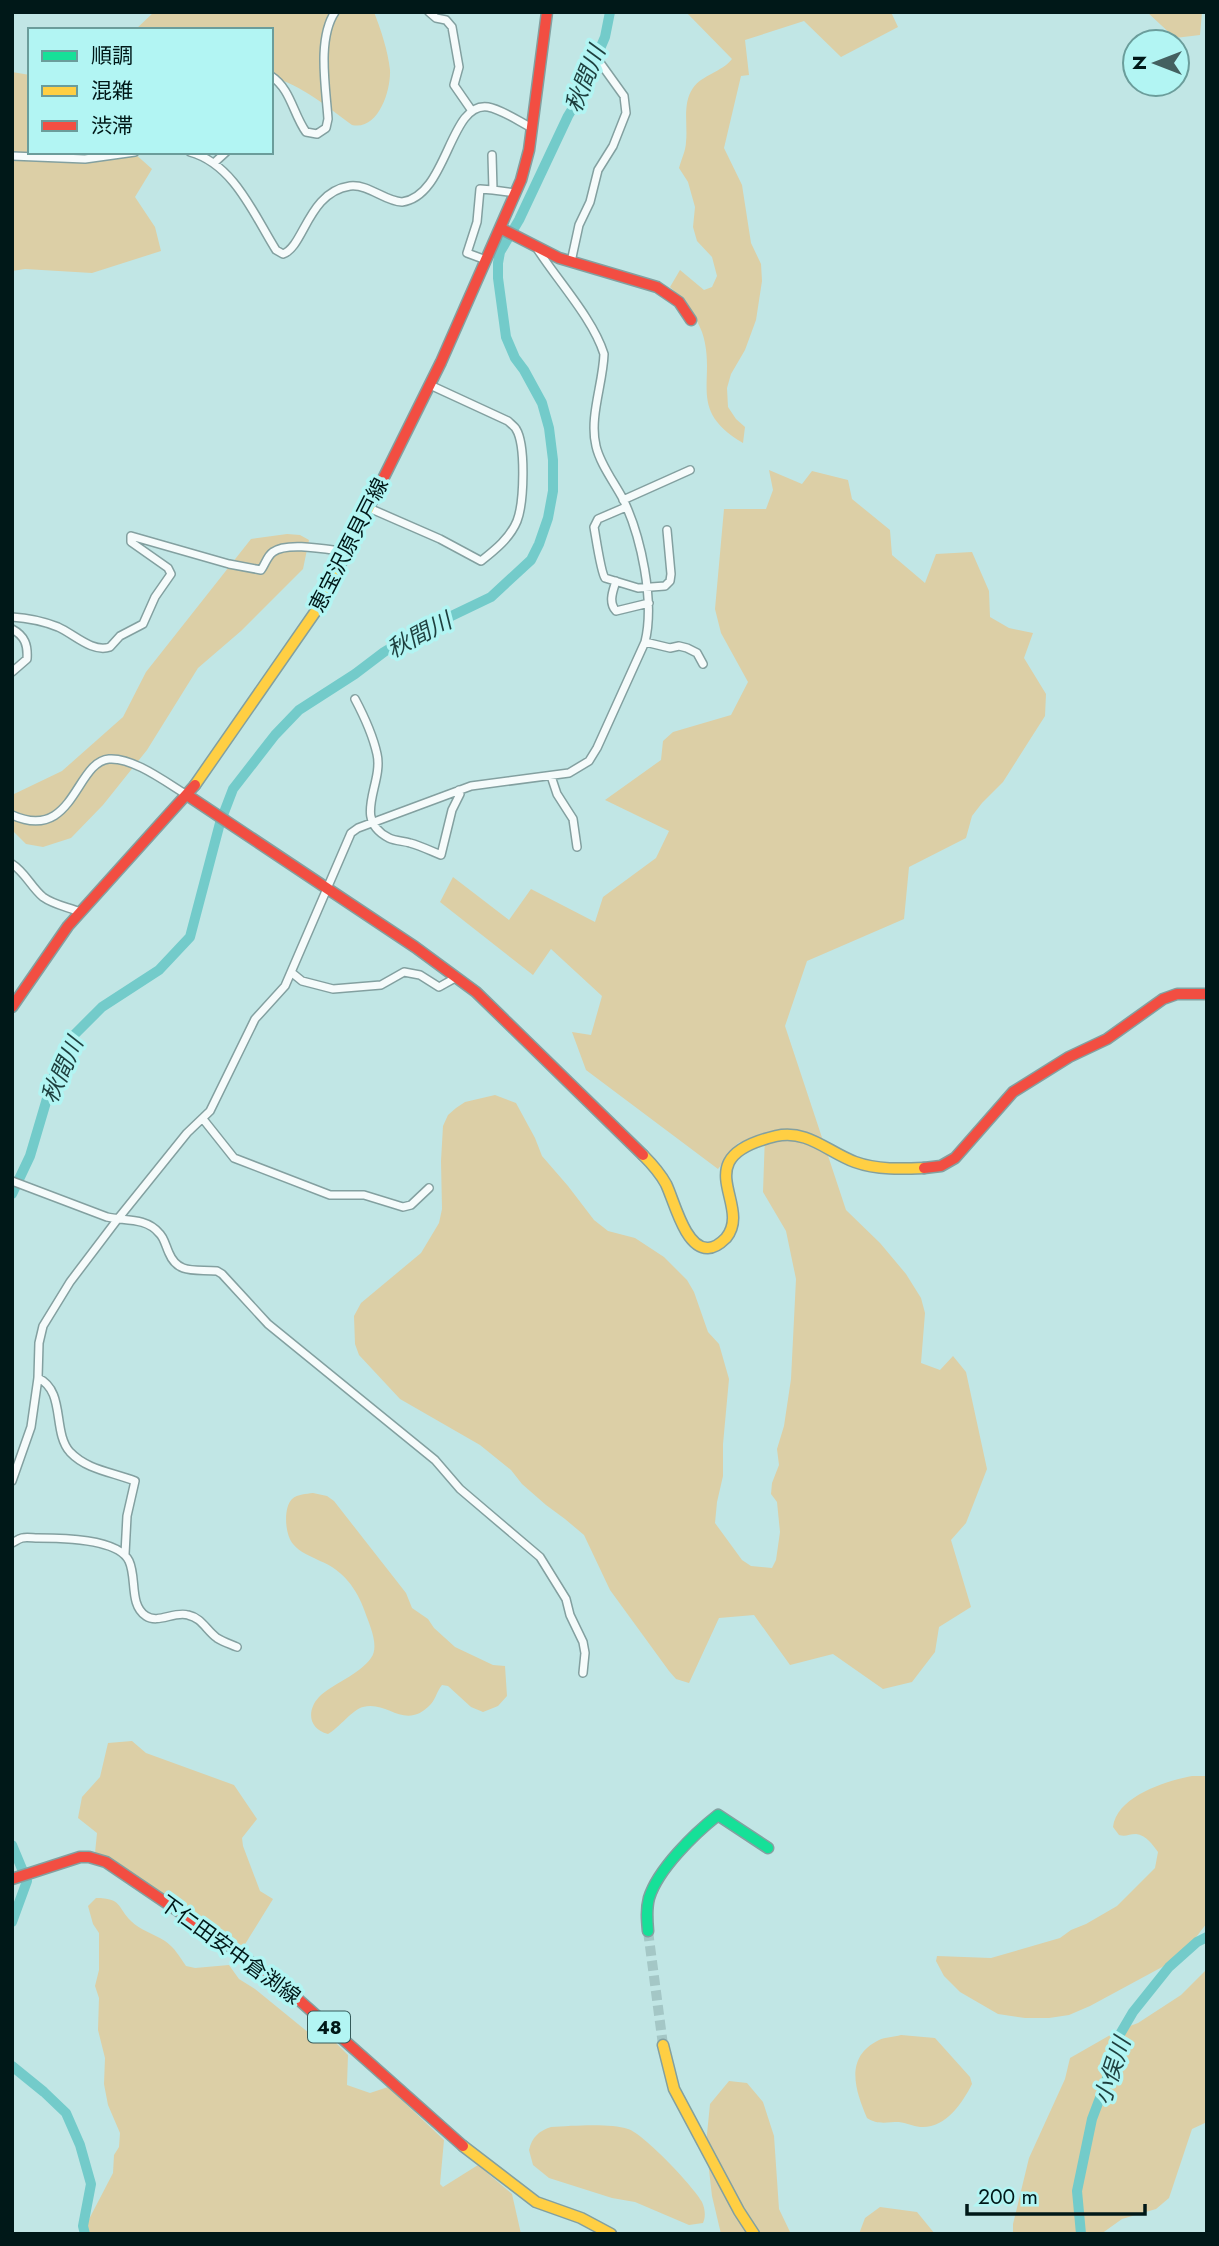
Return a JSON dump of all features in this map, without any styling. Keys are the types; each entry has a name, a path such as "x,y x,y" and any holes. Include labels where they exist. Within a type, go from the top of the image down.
{"street":[{"path":"273,77 287,94 306,132 317,134 326,128 328,119 324,46 328,26 335,12"},
{"path":"429,12 436,19 446,20 452,27 459,67 454,85 472,111"},
{"name":"恵宝沢原貝戸線","path":"12,1007 80,912 187,795 320,605 430,385 502,230 526,165 547,12"},
{"path":"571,262 579,225 590,202 598,170 613,146 626,113 624,96 601,64"},
{"path":"194,154 214,163 232,181 276,250 285,253 292,249 310,215 333,192 358,186 402,202 409,201 422,192 440,167 460,125 472,111 490,107 532,128"},
{"path":"12,156 85,159 121,154"},
{"path":"214,163 224,154"},
{"path":"492,155 493,190"},
{"path":"486,260 467,253 477,222 480,190 515,193"},
{"path":"502,230 538,250 667,292 679,302 691,320"},
{"path":"12,1480 31,1427 43,1326 70,1282 117,1220 218,1099 256,1019 285,986 351,833 358,828 471,786 569,773 589,761 645,642 649,626 649,603 637,534 596,446 594,428 604,354 600,342 538,250"},
{"path":"369,508 440,539 481,561 502,544 517,520 520,510 522,451 516,428 508,421 430,385"},
{"path":"667,530 671,574 670,581 665,586 638,588 601,575 600,553 594,527 598,519 690,470"},
{"path":"12,617 51,625 97,648 110,647 120,636 143,624 155,597 171,575 168,568 131,542 131,537 258,570 264,569 269,556 281,548 301,547 347,552"},
{"path":"616,581 611,597 612,607 616,611 649,603"},
{"path":"12,629 24,637 28,651 27,659 12,672"},
{"path":"645,642 670,648 687,648 697,653 703,664"},
{"path":"355,699 363,713 378,756 370,818 389,838 441,855 459,790"},
{"path":"12,815 33,820 52,816 74,797 97,764 109,759 141,768 187,795 457,977 494,1009 651,1163 665,1184 686,1232 693,1243 702,1248 717,1246 732,1232 734,1219 726,1181 727,1171 733,1157 746,1148 787,1134 804,1137 858,1163 883,1167 943,1165 955,1158 1013,1092 1069,1057 1107,1039 1163,999 1177,994 1207,994"},
{"path":"551,776 557,794 573,818 577,847"},
{"path":"12,864 44,898 80,912"},
{"path":"291,972 302,981 333,989 378,986 404,972 420,975 439,987 457,977"},
{"path":"203,1119 234,1158 330,1195 364,1195 403,1207 411,1205 429,1188"},
{"path":"12,1181 117,1220 134,1220 160,1233 174,1264 180,1268 217,1270 222,1274 268,1324 435,1460 460,1489 531,1548 566,1599 570,1615 583,1642 583,1673"},
{"path":"38,1378 52,1394 58,1410 63,1441 70,1452 92,1468 135,1481 127,1516 125,1554 131,1564 136,1605 146,1617 152,1619 176,1614 198,1619 218,1638 237,1647"},
{"path":"12,1542 21,1538 74,1539 102,1545 125,1554"},
{"path":"648,1931 646,1917 650,1895 657,1880 704,1825 718,1815 768,1848"},
{"name":"下仁田安中倉渕線","path":"12,1879 80,1857 106,1862 224,1942 290,1992 468,2151 517,2190 536,2202 581,2218 611,2234"},
{"path":"663,2045 674,2089 754,2234"}],"shaded area":[{"path":"154,12 374,12 388,55 390,79 376,116 361,125 352,125 304,91 273,78 273,28 137,28"},
{"path":"686,12 891,12 898,27 841,57 804,21 745,40 749,75 741,76 724,148 742,185 751,243 761,264 762,281 756,320 727,388 728,407 745,427 743,443 714,418 707,393 706,349 702,332 689,308 670,287 680,270 704,290 712,287 717,276 712,257 697,241 693,227 695,207 688,182 679,168 686,145 686,108 690,94 697,84 732,59"},
{"path":"1147,12 1202,12 1200,35 1191,36 1191,28 1164,28"},
{"path":"12,72 28,75 28,154 135,154 152,169 135,197 155,227 161,251 92,273 25,269 12,271"},
{"path":"769,470 802,484 812,471 848,480 852,499 890,530 892,555 925,583 936,554 972,552 989,591 990,617 1009,628 1033,633 1024,658 1046,694 1045,716 1003,782 972,816 966,838 909,867 904,919 807,961 785,1026 846,1210 880,1243 906,1274 921,1298 925,1313 921,1363 940,1370 953,1356 966,1372 987,1469 966,1523 951,1540 971,1607 939,1627 935,1652 912,1682 883,1689 833,1654 790,1665 754,1615 719,1618 689,1683 676,1679 610,1590 584,1535 546,1505 522,1484 511,1470 480,1445 400,1399 359,1355 355,1344 354,1316 361,1303 421,1253 439,1223 442,1209 443,1126 448,1115 465,1102 495,1095 516,1103 542,1156 594,1220 608,1231 635,1238 664,1257 687,1280 694,1292 708,1332 719,1344 729,1379 723,1476 715,1523 742,1560 751,1566 772,1568 776,1560 780,1532 777,1502 771,1494 779,1465 777,1449 784,1426 791,1379 796,1279 786,1231 763,1192 765,1134 738,1143 718,1169 586,1070 572,1032 591,1035 602,996 551,949 533,975 440,902 453,877 509,920 531,889 595,922 603,897 656,858 669,831 605,800 661,760 663,741 673,732 731,715 748,682 721,633 715,609 724,509 766,509 773,490"},
{"path":"300,535 309,540 303,569 241,631 198,668 147,750 103,805 71,838 43,847 26,844 12,830 12,795 62,771 123,717 146,672 251,539"},
{"path":"313,1493 327,1496 334,1501 406,1593 412,1608 428,1619 455,1647 493,1665 505,1666 507,1696 498,1706 483,1712 471,1707 448,1686 442,1685 431,1704 422,1712 413,1715 372,1706 355,1711 328,1734 313,1724 311,1714 315,1702 366,1664 374,1647 373,1635 362,1604 348,1581 336,1570 299,1550 290,1540 286,1522 289,1503 297,1496"},
{"path":"132,1741 146,1753 234,1785 257,1819 242,1838 243,1846 260,1891 273,1899 242,1949 95,1853 97,1833 78,1818 82,1797 100,1777 108,1743"},
{"path":"1192,1776 1207,1776 1207,1923 1190,1945 1164,1966 1090,2006 1069,2015 1049,2018 998,2014 960,1992 944,1976 936,1961 937,1956 991,1958 1060,1938 1117,1906 1155,1868 1158,1852 1143,1836 1119,1835 1113,1827 1116,1816 1123,1807 1144,1792"},
{"path":"96,1898 104,1898 118,1904 135,1924 161,1938 177,1952 186,1966 195,1968 229,1965 239,1979 309,2033 330,2037 348,2055 347,2085 370,2093 388,2087 444,2140 440,2184 443,2187 478,2165 512,2194 521,2234 89,2234 86,2225 113,2173 114,2155 119,2147 120,2133 108,2105 104,2084 105,2058 98,2030 99,1998 95,1986 99,1970 99,1933 93,1924 88,1906"},
{"path":"1207,1969 1207,2122 1192,2129 1169,2198 1156,2209 1122,2219 1101,2234 1013,2234 1029,2158 1065,2079 1070,2058 1119,2030 1138,2023 1181,1995"},
{"path":"901,2035 935,2038 970,2077 972,2084 952,2114 929,2127 899,2122 875,2122 867,2118 859,2096 855,2075 861,2055 879,2040"},
{"path":"729,2081 747,2083 763,2102 774,2136 779,2209 791,2234 721,2234 712,2196 706,2144 710,2104"},
{"path":"611,2126 635,2133 690,2185 702,2202 705,2218 703,2223 689,2225 635,2202 612,2198 549,2178 533,2165 529,2150 537,2135 551,2127"},
{"path":"880,2207 917,2212 935,2234 859,2234 865,2218"}],"waterway":[{"name":"秋間川","path":"12,1194 30,1156 54,1075 72,1037 102,1007 159,970 190,937 220,823 233,789 275,735 299,710 384,652 416,633 491,597 531,560 548,518 553,491 553,460 549,428 542,403 515,358 506,337 498,263 500,252 519,220 579,98 605,37 610,12"},
{"name":"秋間川","path":"12,1845 27,1881 12,1922"},
{"name":"小俣川","path":"1081,2234 1077,2191 1092,2119 1106,2082 1116,2041 1133,2012 1169,1967 1197,1942 1207,1937"},
{"name":"秋間川","path":"12,2066 66,2113 80,2145 91,2184 83,2226 85,2234"}],"tunnel":[{"path":"648,1931 663,2045"}],"traffic: fast":[{"path":"648,1931 648,1902 660,1875 688,1842 718,1815 768,1848"}],"traffic: slow":[{"path":"195,785 320,605 380,485"},
{"path":"643,1155 666,1184 693,1241 708,1248 724,1240 732,1225 733,1211 727,1169 733,1156 748,1145 776,1136 798,1136 863,1165 924,1168"},
{"path":"663,2045 674,2089 754,2234"},
{"path":"463,2146 536,2202 581,2218 611,2234"}],"traffic: jam":[{"path":"380,485 441,362 521,180 529,150 547,12"},
{"path":"500,228 559,258 657,287 679,302 691,320"},
{"path":"12,1007 68,926 195,785"},
{"path":"187,795 415,947 476,992 643,1155"},
{"path":"924,1168 941,1166 955,1158 1013,1092 1069,1057 1107,1039 1163,999 1177,994 1207,994"},
{"path":"12,1879 80,1857 106,1862 224,1942 290,1992 463,2146"}]}
